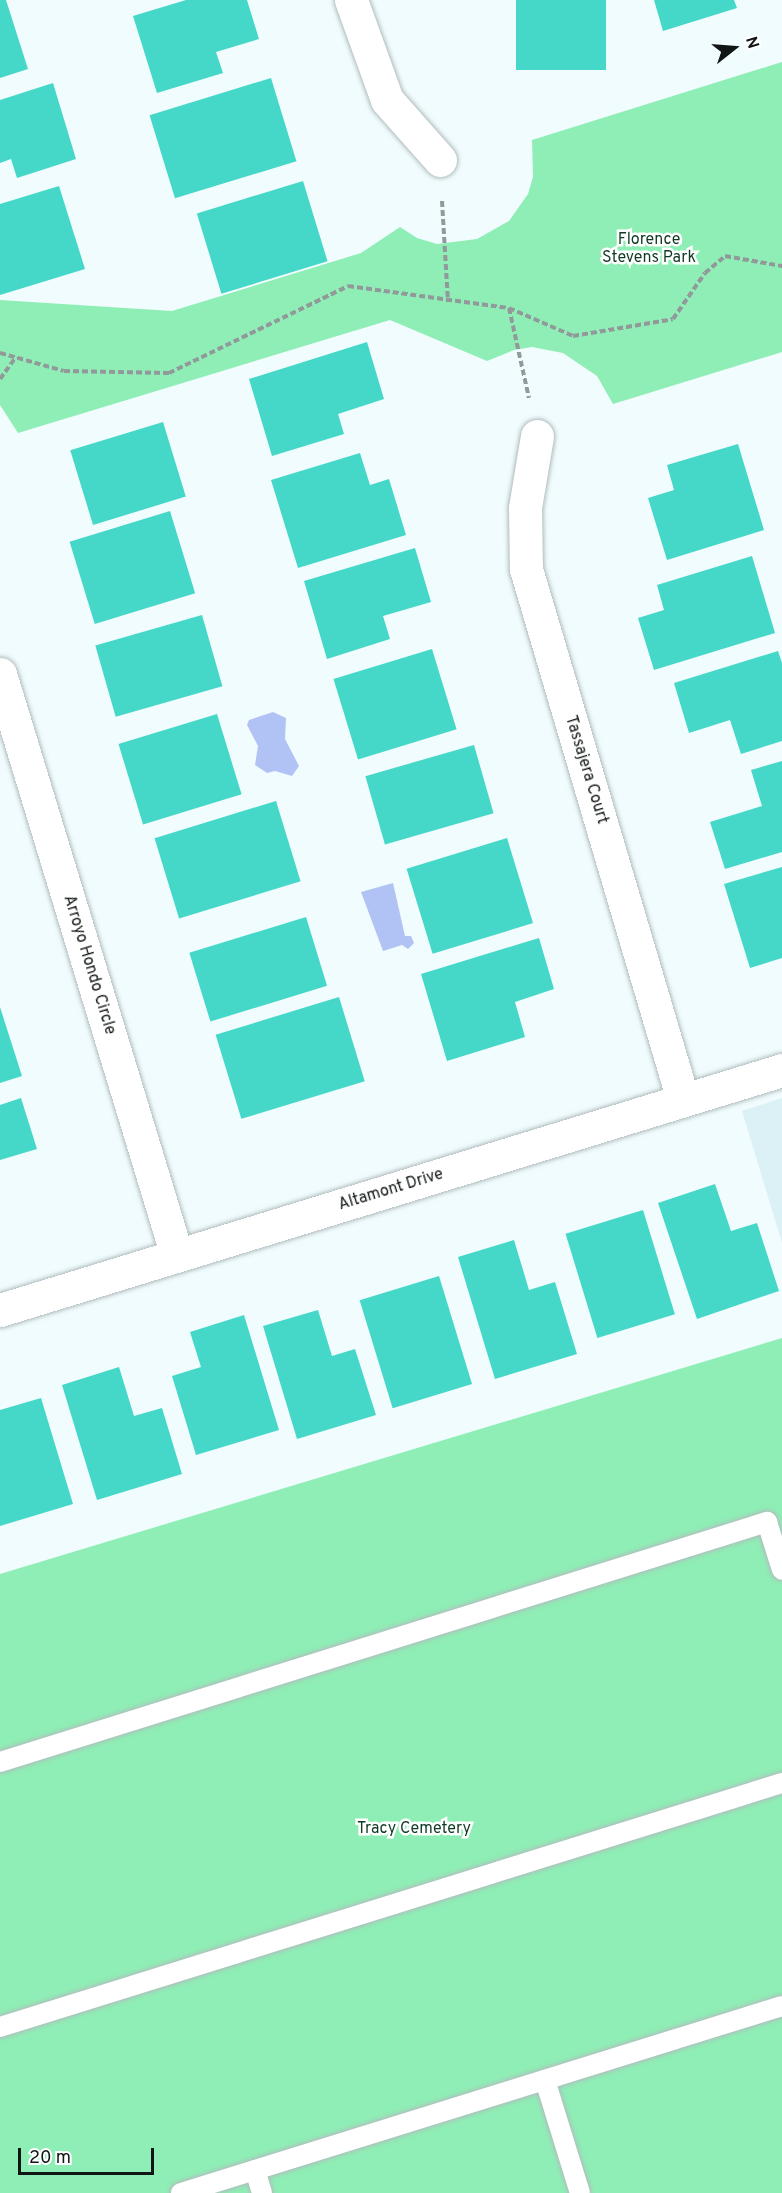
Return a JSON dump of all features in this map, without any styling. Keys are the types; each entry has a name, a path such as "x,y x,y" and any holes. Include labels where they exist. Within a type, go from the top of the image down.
{"street":[{"path":"351,0 387,100 440,160"},
{"name":"Tassajera Court","path":"537,436 525,508 526,569 683,1100"},
{"name":"Arroyo Hondo Circle","path":"0,674 177,1256"},
{"name":"Altamont Drive","path":"0,1310 782,1070"}],"lane":[{"path":"0,1762 767,1522 782,1570"},
{"path":"0,2027 782,1783"},
{"path":"181,2193 782,2006"},
{"path":"545,2080 580,2193"},
{"path":"255,2170 262,2193"}],"path":[{"path":"440,160 448,302"},
{"path":"0,353 64,371 169,373 348,286 448,302 509,308 573,336 674,319 705,273 725,256 782,266"},
{"path":"509,308 537,436"},
{"path":"0,379 16,357"}],"shaded area":[{"path":"782,1098 782,1243 742,1111"}],"green space":[{"name":"Florence Stevens Park","path":"782,62 782,352 613,404 597,376 563,353 532,347 514,350 487,361 390,320 18,433 0,405 0,300 172,311 361,253 400,227 417,238 437,244 477,239 509,221 528,194 533,177 532,140"},
{"name":"Tracy Cemetery","path":"782,1338 782,2193 0,2193 0,1574"}],"water":[{"path":"273,712 286,718 285,739 299,766 292,776 275,771 267,773 255,765 258,746 247,725 249,720"},
{"path":"393,883 405,936 411,936 414,943 408,949 402,945 383,951 361,892"}],"building":[{"path":"0,0 6,0 28,69 0,78"},
{"path":"186,0 247,0 259,39 216,52 223,73 157,93 133,16"},
{"path":"516,0 606,0 606,70 516,70"},
{"path":"654,0 734,0 737,8 663,31"},
{"path":"271,78 296,161 175,198 150,115"},
{"path":"53,83 76,159 17,178 11,159 0,163 0,100"},
{"path":"303,181 328,261 221,294 197,213"},
{"path":"59,186 85,269 0,295 0,204"},
{"path":"367,342 384,399 338,414 344,434 272,456 249,379"},
{"path":"163,422 186,497 93,525 70,450"},
{"path":"738,444 764,530 667,560 648,498 674,490 667,465"},
{"path":"360,453 370,485 389,479 406,535 298,568 271,480"},
{"path":"170,511 195,593 95,624 70,542"},
{"path":"415,548 431,602 383,616 390,639 327,659 304,581"},
{"path":"752,556 775,633 654,670 638,618 664,610 657,585"},
{"path":"202,615 222,686 116,717 95,646"},
{"path":"432,649 457,729 358,759 334,679"},
{"path":"778,651 782,663 782,741 741,754 730,720 689,733 674,683"},
{"path":"217,714 242,794 143,824 119,744"},
{"path":"474,745 494,813 385,844 365,776"},
{"path":"782,761 782,852 725,869 710,822 762,806 751,770"},
{"path":"276,801 301,881 179,918 155,838"},
{"path":"507,838 533,923 433,954 407,869"},
{"path":"782,867 782,958 750,968 724,884"},
{"path":"306,917 327,986 210,1022 189,953"},
{"path":"539,938 554,989 515,1002 525,1037 447,1061 421,974"},
{"path":"339,997 365,1081 241,1119 216,1035"},
{"path":"0,1007 22,1076 0,1083"},
{"path":"21,1098 37,1149 0,1160 0,1105"},
{"path":"715,1184 731,1231 757,1223 779,1291 697,1319 658,1203"},
{"path":"643,1210 675,1314 597,1338 566,1234"},
{"path":"514,1240 529,1290 555,1282 577,1354 495,1379 458,1257"},
{"path":"439,1276 472,1384 393,1408 360,1300"},
{"path":"318,1310 332,1356 355,1349 376,1415 297,1439 263,1326"},
{"path":"244,1315 279,1430 196,1455 172,1376 201,1367 190,1332"},
{"path":"119,1367 134,1416 162,1408 182,1474 97,1500 62,1385"},
{"path":"41,1398 73,1504 0,1526 0,1410"}]}
